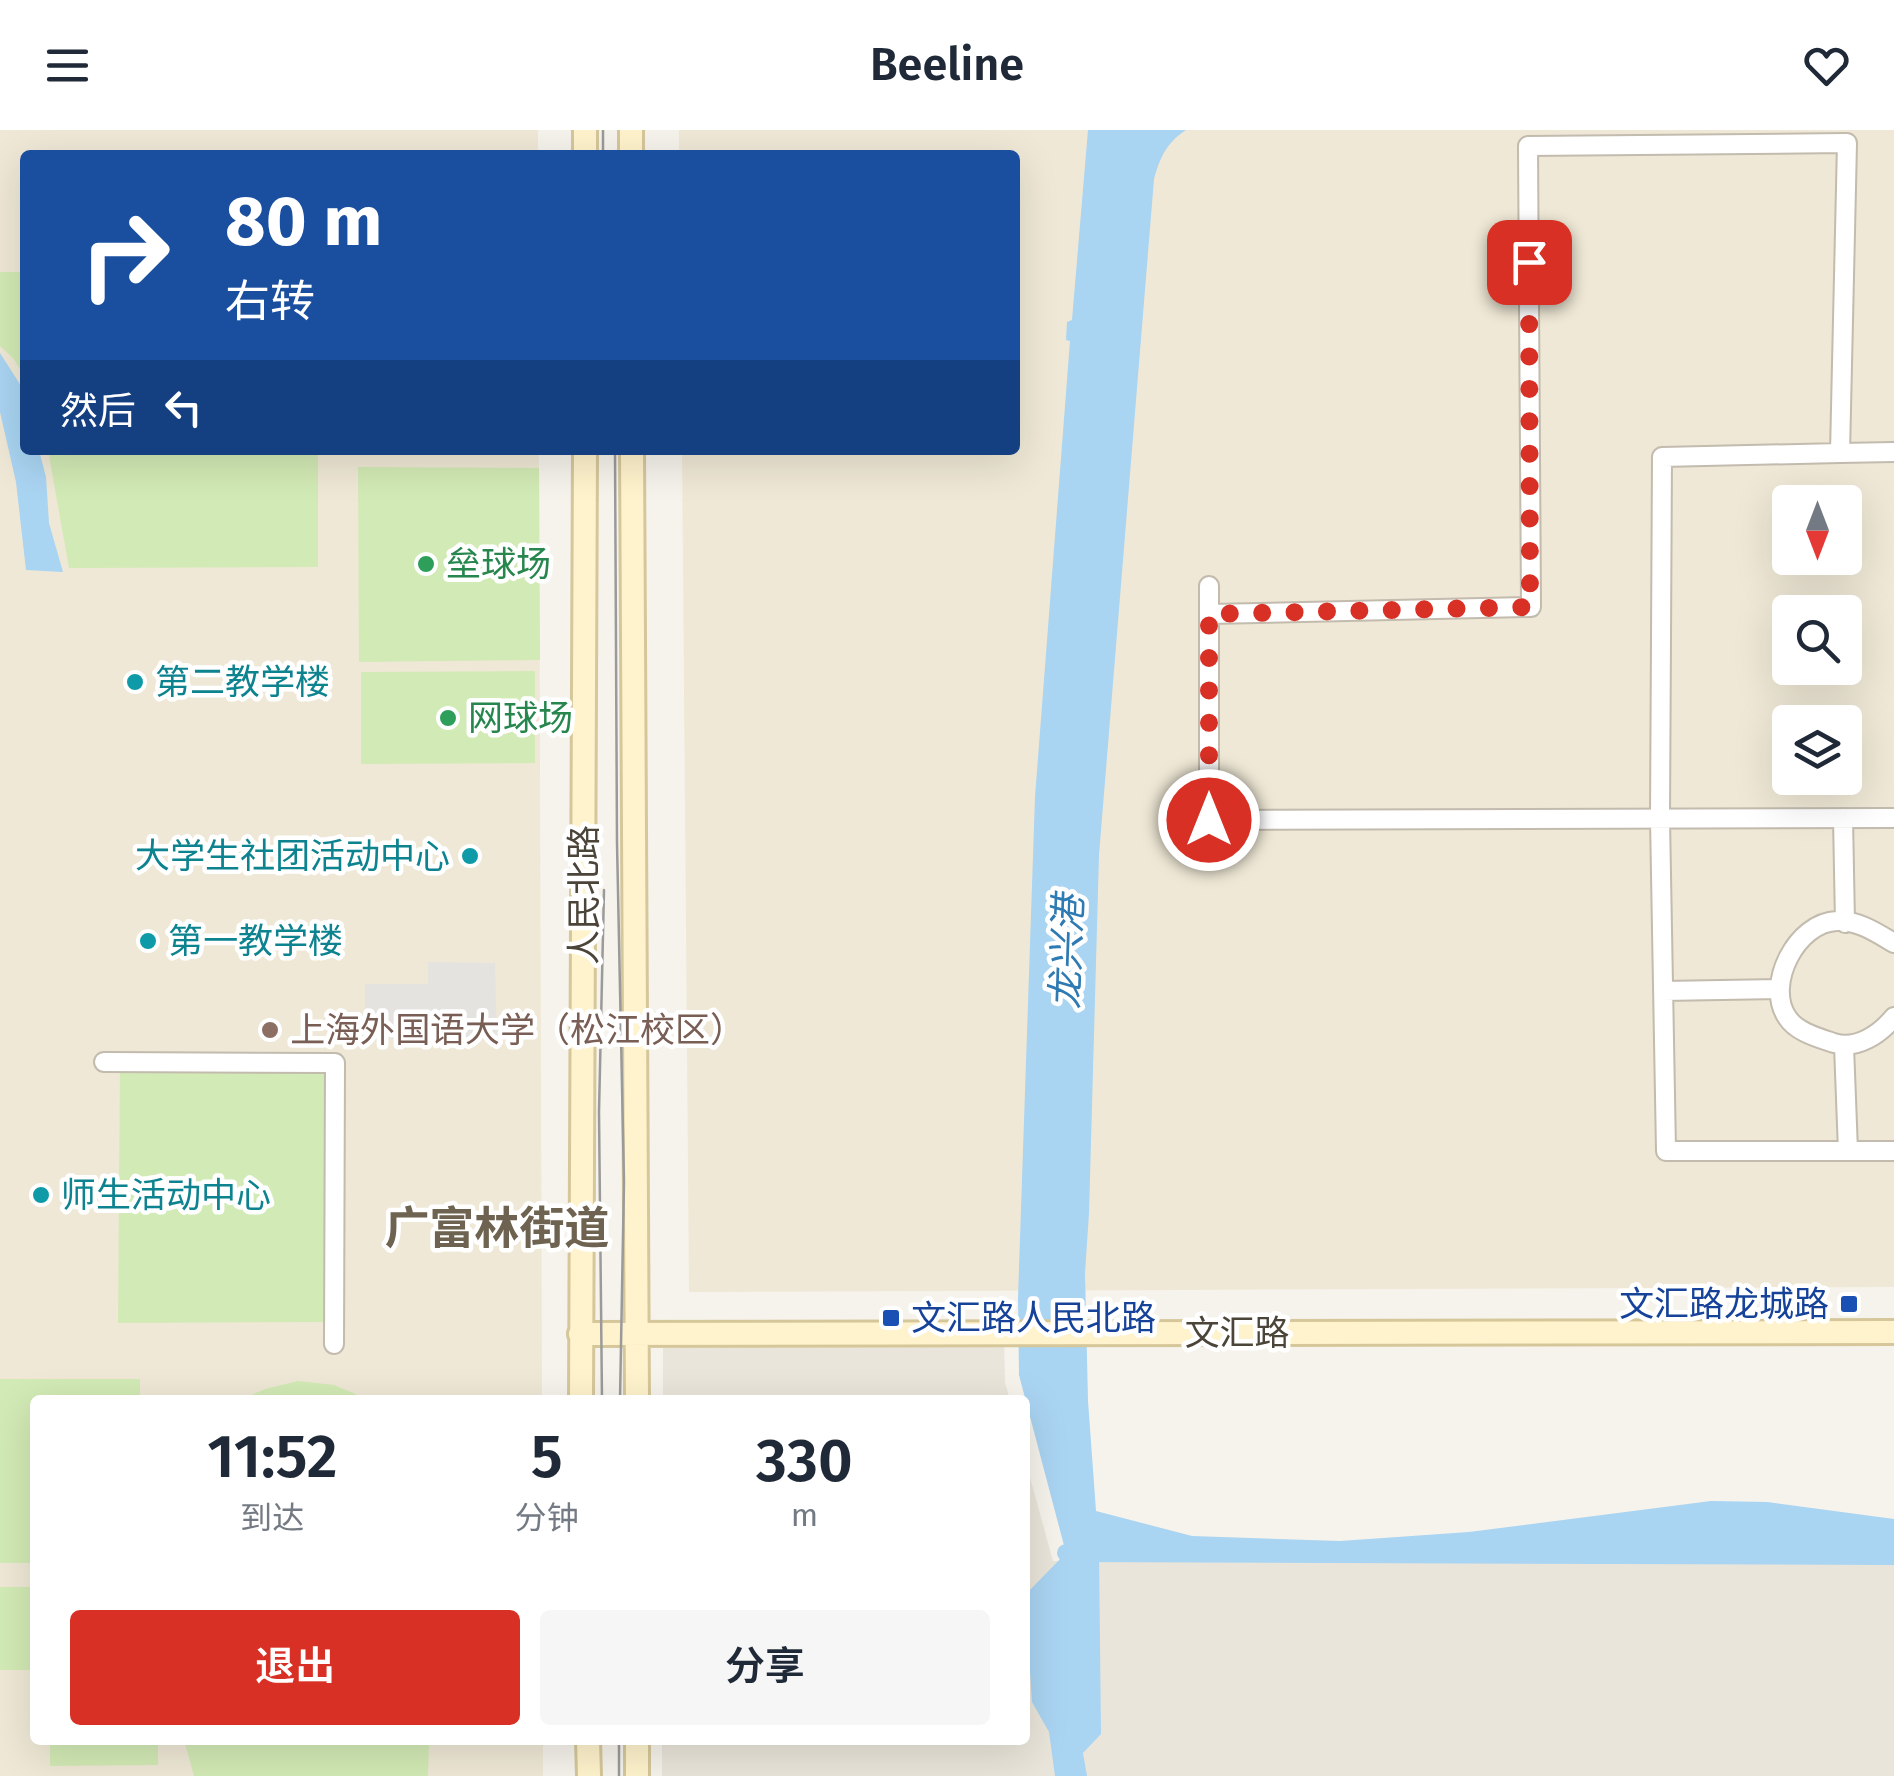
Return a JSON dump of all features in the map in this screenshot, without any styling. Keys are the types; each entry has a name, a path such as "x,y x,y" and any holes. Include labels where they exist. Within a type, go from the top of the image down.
{"main road":[{"name":"人民北路","path":"581,1395 585,455"},
{"name":"人民北路","path":"632,455 637,1395"},
{"name":"文汇路","path":"580,1334 1894,1332"},
{"path":"588,1745 589,1776"},
{"path":"637,1745 637,1776"}],"street":[{"path":"1209,614 1530,607 1528,146 1848,143 1840,453"},
{"path":"1894,452 1662,457 1660,819 1666,1151 1894,1151"},
{"path":"1209,586 1209,820 1894,818"},
{"path":"1843,818 1845,923"},
{"path":"1894,944 1867,928 1824,924 1804,937 1786,960 1779,989 1787,1018 1811,1036 1844,1046 1881,1034 1894,1017"},
{"path":"1663,990 1779,989"},
{"path":"1844,1046 1848,1151"},
{"path":"104,1062 335,1063 334,1344"}],"shaded area":[{"name":"上海外国语大学（松江校区）","path":"0,130 538,130 538,150 20,150 20,455 539,455 542,1395 30,1395 30,1745 543,1745 543,1776 0,1776"},
{"path":"679,130 1894,130 1894,1287 689,1292 682,455 1020,455 1020,150 679,150"},
{"path":"428,962 495,963 497,1039 365,1039 365,984 428,984"},
{"path":"1004,1338 1009,1395 663,1395 663,1342"},
{"path":"1030,1477 1053,1561 1894,1558 1894,1776 662,1776 662,1745 1030,1745"}],"green space":[{"path":"0,272 20,272 20,369 0,346"},
{"path":"49,455 318,455 318,567 69,568"},
{"name":"垒球场","path":"358,467 539,468 540,660 359,662"},
{"name":"网球场","path":"535,671 535,763 361,764 361,672"},
{"path":"120,1066 324,1067 324,1322 118,1323"},
{"path":"0,1379 140,1379 140,1395 30,1395 30,1563 0,1563"},
{"path":"298,1381 334,1385 358,1395 251,1395"},
{"path":"0,1587 30,1587 30,1670 0,1670"},
{"path":"50,1745 158,1745 158,1765 50,1766"},
{"path":"185,1745 429,1745 428,1776 194,1776"}],"water":[{"name":"龙兴港","path":"1088,130 1186,130 1165,152 1154,179 1099,855 1085,1273 1096,1511 1192,1536 1340,1541 1469,1532 1711,1501 1767,1502 1894,1519 1894,1550 1099,1553 1101,1734 1083,1753 1087,1776 1055,1776 1049,1732 1032,1702 1030,1590 1066,1553 1030,1417 1030,1395 1024,1395 1019,1375 1018,1298 1035,797 1070,341 1066,340 1067,322 1072,320"},
{"path":"0,353 20,384 20,455 40,455 49,523 63,572 26,570 16,482 0,412"}],"waterway":[{"path":"1066,1553 1894,1556"}],"tram line":[{"path":"603,130 603,150"},
{"path":"615,455 624,1182 620,1395"},
{"path":"602,1395 599,1112 604,890"},
{"path":"619,1745 619,1776"}],"place":[{"name":"垒球场","path":"426,564"},
{"name":"第二教学楼","path":"135,682"},
{"name":"网球场","path":"448,718"},
{"name":"大学生社团活动中心","path":"470,856"},
{"name":"第一教学楼","path":"148,941"},
{"name":"上海外国语大学（松江校区）","path":"270,1030"},
{"name":"师生活动中心","path":"41,1195"},
{"name":"文汇路龙城路","path":"1849,1304"},
{"name":"文汇路人民北路","path":"891,1318"}],"district":[{"name":"广富林街道","path":"497,1228"}],"route":[{"path":"1209,820 1209,614 1530,607 1529,262"}]}
